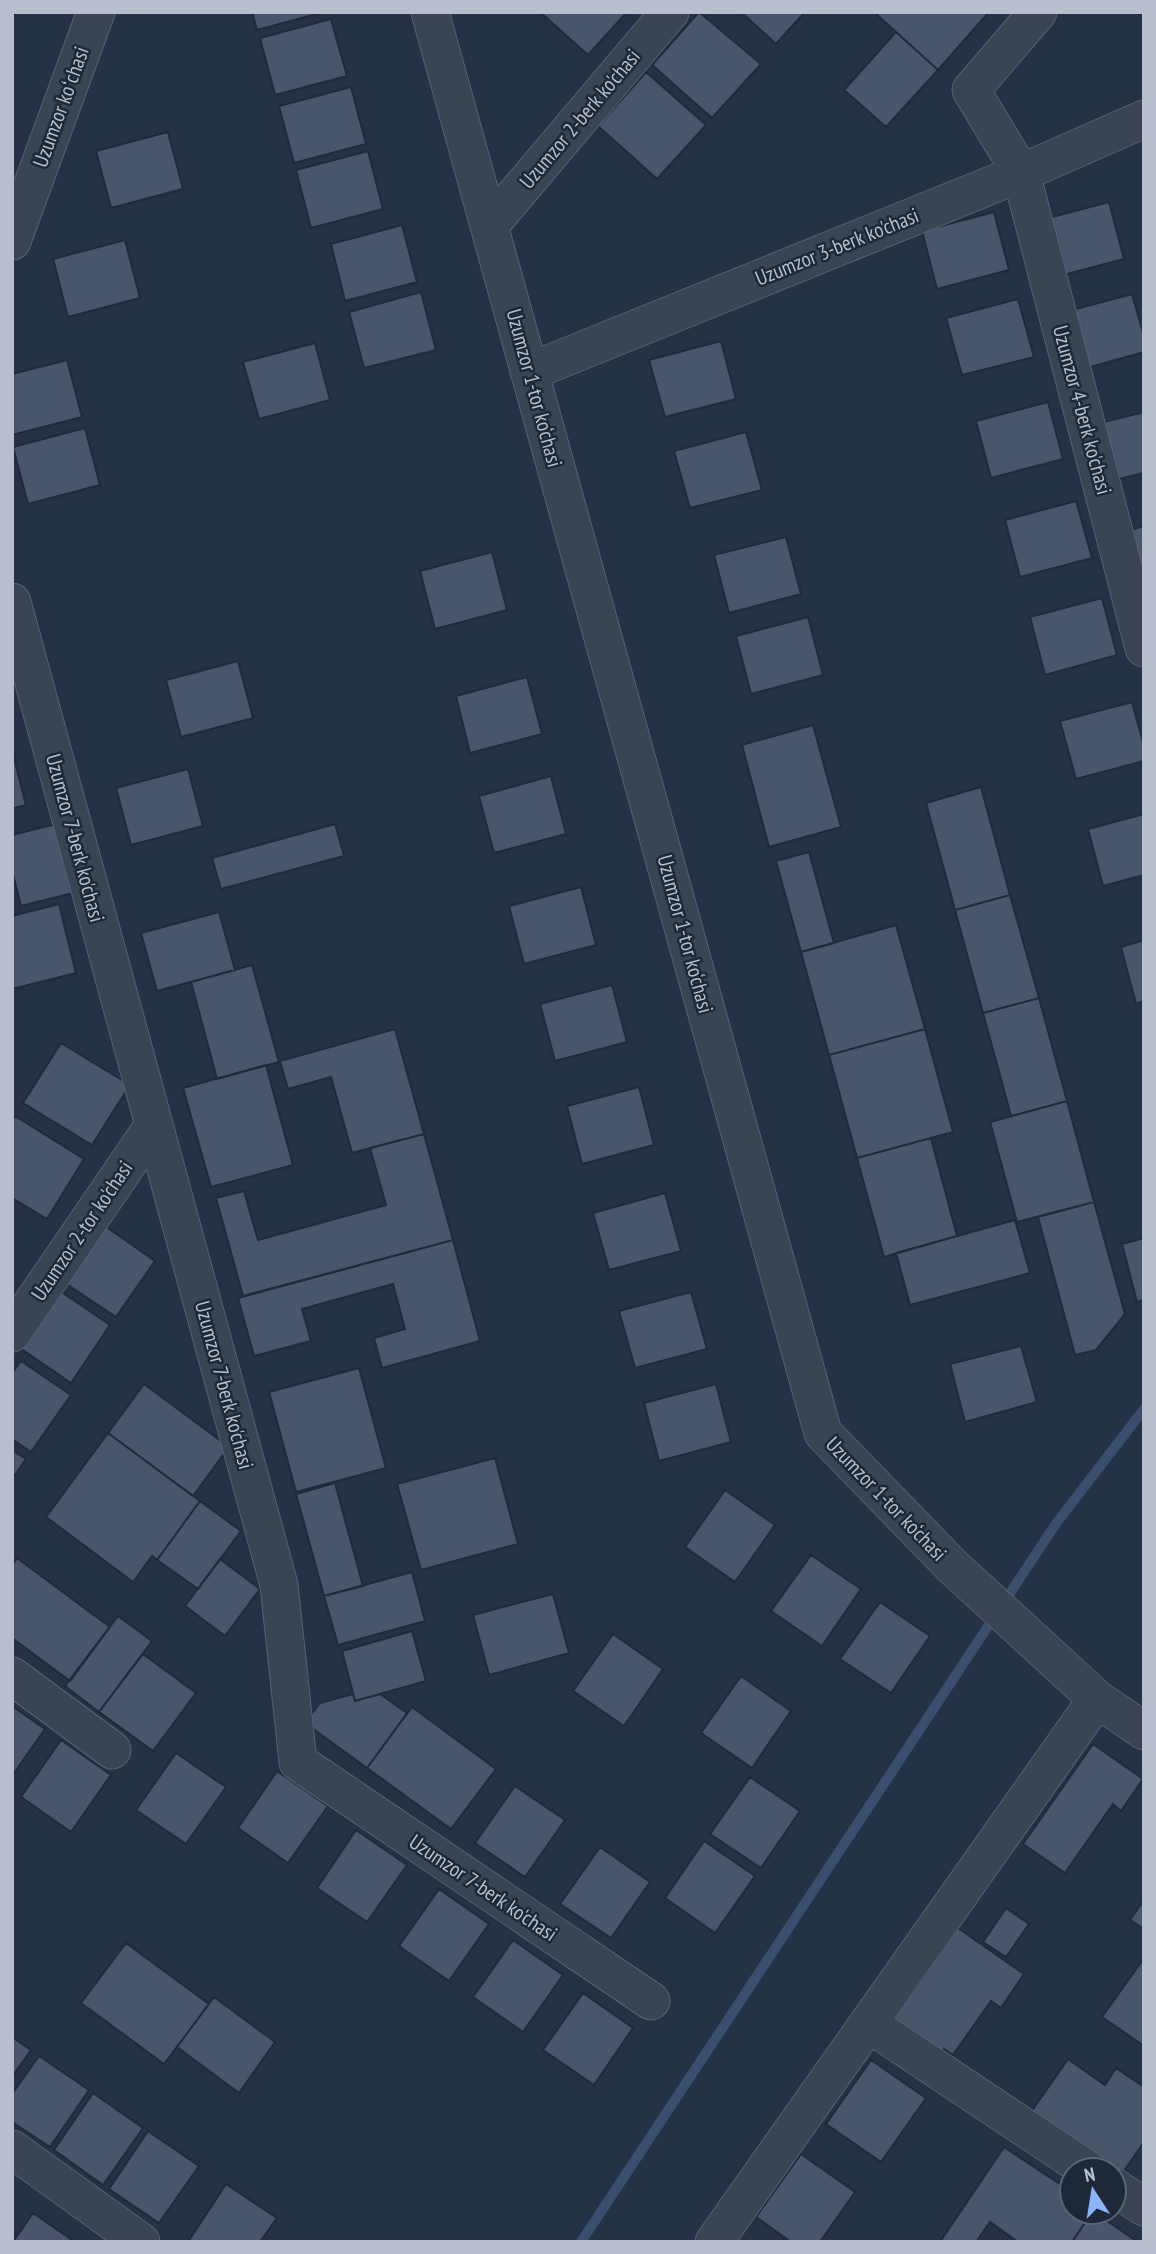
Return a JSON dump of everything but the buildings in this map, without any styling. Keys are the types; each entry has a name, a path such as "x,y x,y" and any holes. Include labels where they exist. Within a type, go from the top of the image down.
{"street":[{"name":"Uzumzor koʻchasi","path":"12,241 96,12"},
{"name":"Uzumzor 1-tor ko‘chasi","path":"430,12 823,1433 999,1610 1097,1699 1144,1731"},
{"name":"Uzumzor 2-berk ko'chasi","path":"490,225 670,12"},
{"name":"Uzumzor 4-berk ko'chasi","path":"1038,12 971,90 1021,173 1144,648"},
{"name":"Uzumzor 3-berk ko'chasi","path":"529,372 1021,173 1144,119"},
{"name":"Uzumzor 7-berk ko'chasi","path":"12,603 152,1128 279,1585 298,1762 650,2001"},
{"name":"Uzumzor 2-tor ko'chasi","path":"12,1333 152,1128"},
{"path":"12,1676 112,1750"},
{"path":"714,2242 1097,1699"},
{"path":"868,2023 1067,2156"},
{"path":"12,2149 141,2242"},
{"path":"1128,2197 1144,2207"}],"waterway":[{"path":"581,2242 1055,1525 1144,1409"}]}
